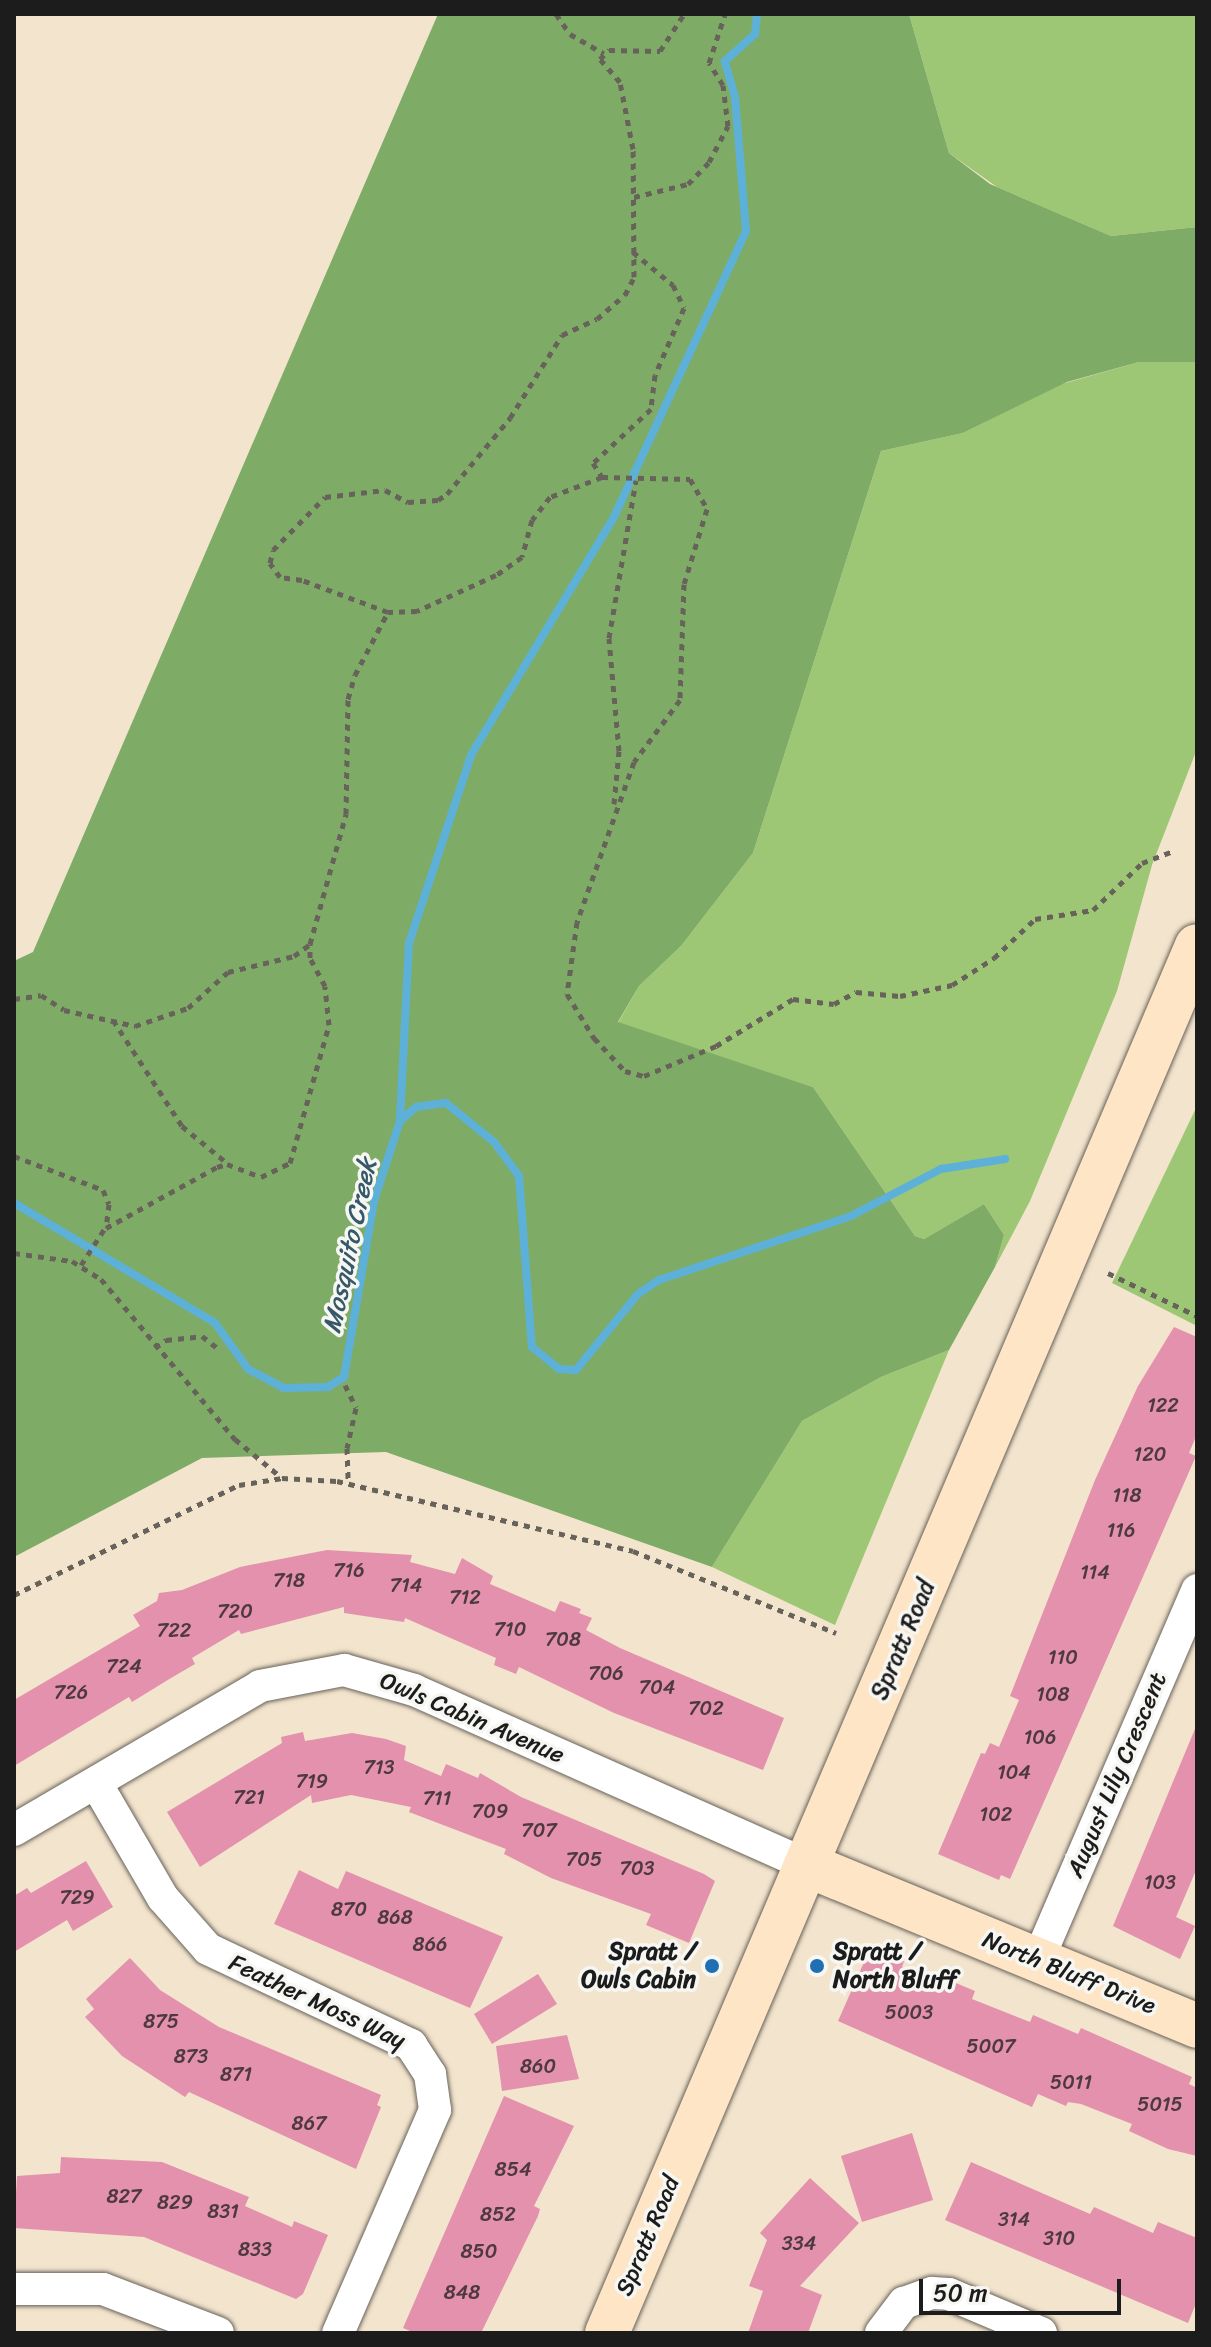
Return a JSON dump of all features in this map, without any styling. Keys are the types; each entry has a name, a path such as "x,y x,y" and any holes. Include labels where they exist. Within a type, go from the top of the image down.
{"street":[{"name":"Spratt Road","path":"607,2333 1197,946"},
{"name":"August Lily Crescent","path":"1038,1960 1197,1590"},
{"name":"Owls Cabin Avenue","path":"14,1830 260,1686 282,1678 344,1670 414,1690 807,1865"},
{"name":"Feather Moss Way","path":"96,1783 163,1898 208,1949 411,2045 427,2066 435,2110 338,2333"},
{"name":"North Bluff Drive","path":"807,1865 1197,2026"},
{"path":"14,2289 103,2289 218,2333"},
{"path":"881,2333 904,2303 932,2293 949,2294 1041,2333"}],"path":[{"path":"556,14 570,34 604,54 660,51 684,14"},
{"path":"634,197 688,184 709,162 728,126 723,85 709,63 725,14"},
{"path":"604,54 600,59 622,92 633,149 634,277 625,295 597,319 562,335 510,418 447,494 408,502 385,490 325,497 268,556 280,577 362,599 388,612 434,607 496,575 522,557 532,520 550,497 602,477 690,479 707,509 684,584 680,700 670,720 645,743 613,813 577,922 566,980 572,1010 581,1024 635,1077 697,1055 793,999 834,1004 856,992 900,996 952,985 994,958 1035,919 1093,910 1142,863 1173,851"},
{"path":"602,477 593,463 596,457 642,423 651,409 655,375 684,308 673,285 633,252"},
{"path":"613,813 619,751 609,638 633,480"},
{"path":"111,1018 136,1048 182,1126 227,1164 261,1177 290,1163 329,1025 325,986 310,958 310,944 346,814 348,699 355,675 388,612"},
{"path":"14,999 41,995 64,1010 111,1018 135,1026 169,1017 201,998 228,972 294,956 310,944"},
{"path":"14,1156 103,1190 109,1204 105,1228 81,1265"},
{"path":"105,1228 155,1197 227,1164"},
{"path":"14,1253 81,1265 114,1293 155,1348 235,1439 282,1478"},
{"path":"1108,1273 1197,1316"},
{"path":"155,1348 166,1340 202,1336 221,1351"},
{"path":"345,1385 356,1408 347,1448 348,1484"},
{"path":"14,1595 239,1485 282,1478 348,1484 633,1551 836,1633"}],"green space":[{"path":"438,14 909,14 949,153 990,184 1111,236 1197,227 1197,362 1139,362 1067,382 963,433 881,451 753,853 681,946 639,986 618,1022 813,1087 915,1236 924,1239 984,1204 1004,1235 995,1267 949,1350 881,1377 802,1421 712,1567 386,1452 202,1458 14,1557 14,961 33,952"},
{"path":"909,14 1197,14 1197,227 1111,236 997,187 949,153"},
{"path":"1139,362 1197,362 1197,749 1152,865 1117,991 1030,1201 995,1267 1004,1235 984,1204 924,1239 915,1236 813,1087 618,1023 639,986 681,946 753,853 881,451 963,433 1062,384"},
{"path":"1197,1106 1197,1326 1112,1283"},
{"path":"949,1350 835,1625 712,1567 802,1421 881,1377"}],"building":[{"path":"1174,1327 1197,1337 1197,1434 1189,1453 1196,1456 1010,1879 1001,1875 999,1880 938,1854 981,1753 985,1754 990,1743 999,1747 1019,1700 1010,1696 1095,1480 1138,1386"},
{"path":"327,1550 412,1555 410,1562 455,1574 462,1558 493,1576 490,1584 555,1612 560,1601 581,1609 579,1613 592,1618 586,1630 620,1648 784,1718 763,1770 614,1713 519,1667 516,1674 494,1665 496,1658 405,1618 404,1622 344,1613 344,1607 241,1634 239,1630 192,1658 195,1664 132,1702 129,1697 14,1766 14,1700 140,1626 133,1615 157,1601 159,1593 182,1590 240,1567"},
{"path":"1197,1724 1197,1868 1176,1917 1195,1926 1180,1959 1113,1926"},
{"path":"303,1732 305,1741 352,1733 406,1746 404,1760 441,1776 446,1764 478,1778 480,1773 521,1797 704,1874 715,1881 689,1943 646,1925 651,1914 551,1878 504,1854 506,1849 409,1812 411,1807 351,1795 312,1803 311,1795 200,1867 167,1812 282,1743 281,1737"},
{"path":"86,1861 113,1907 73,1931 67,1920 14,1952 14,1896 27,1888 31,1893"},
{"path":"299,1870 338,1889 346,1871 503,1937 470,2008 274,1924"},
{"path":"879,1950 904,1961 902,1967 948,1988 951,1981 975,1991 972,1999 1030,2022 1033,2015 1078,2034 1081,2028 1192,2077 1189,2084 1197,2088 1197,2156 1168,2149 1129,2131 1132,2124 1081,2104 1068,2102 1066,2106 1038,2094 1032,2107 838,2021 865,1960 872,1964"},
{"path":"130,1958 160,1990 219,2027 381,2095 377,2105 381,2107 356,2169 189,2092 185,2097 122,2056 85,2017 94,2009 86,1999"},
{"path":"538,1974 557,2004 492,2044 474,2014"},
{"path":"567,2035 579,2079 502,2091 496,2046"},
{"path":"504,2096 574,2126 534,2206 540,2209 538,2216 481,2333 415,2333 403,2328"},
{"path":"912,2133 933,2200 862,2222 841,2156"},
{"path":"61,2157 162,2162 249,2197 245,2206 292,2227 294,2221 328,2235 303,2294 296,2299 144,2237 14,2228 17,2176 60,2173"},
{"path":"971,2162 1090,2214 1094,2207 1153,2233 1158,2222 1197,2238 1197,2301 1188,2323 945,2220"},
{"path":"810,2178 859,2223 800,2286 822,2295 808,2333 748,2333 763,2291 749,2286 767,2240 760,2233"}],"waterway":[{"path":"400,1120 409,943 471,755 613,519 746,231 735,97 725,61 755,34 757,14"},
{"name":"Mosquito Creek","path":"14,1203 215,1323 248,1369 284,1388 328,1387 344,1377 374,1201 400,1121 416,1107 446,1103 494,1142 519,1176 532,1347 559,1369 576,1370 638,1294 659,1280 851,1216 941,1169 1005,1159"}],"place":[{"name":"Spratt / Owls Cabin","path":"712,1966"},
{"name":"Spratt / North Bluff","path":"817,1966"}]}
